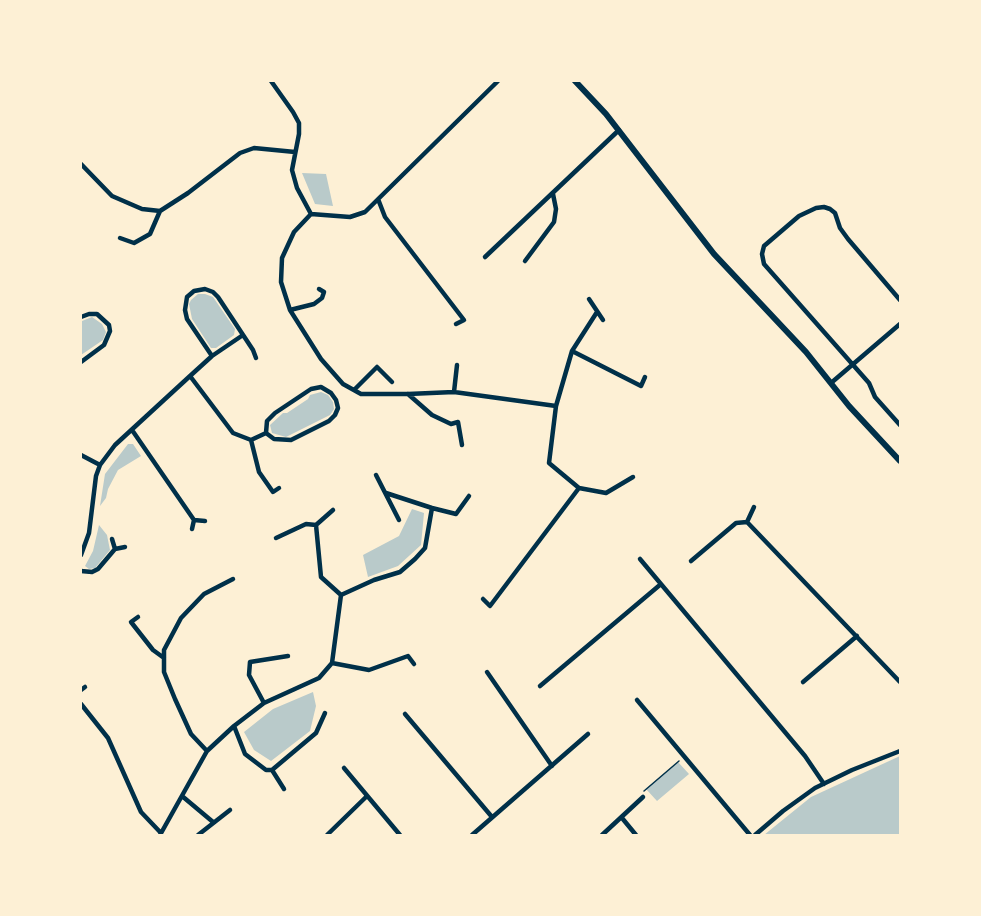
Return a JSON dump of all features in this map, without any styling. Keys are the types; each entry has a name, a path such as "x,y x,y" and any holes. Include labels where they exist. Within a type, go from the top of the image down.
{"street":[{"path":"271,81 299,123 292,170 297,188 311,214"},
{"path":"311,214 350,217 365,212 498,81"},
{"path":"575,81 619,130 714,254 806,352 863,422 900,461"},
{"path":"485,257 619,130"},
{"path":"120,238 134,243 150,234 160,211 188,193 240,153 254,148 295,152"},
{"path":"81,164 112,196 142,209 160,211"},
{"path":"525,261 554,222 556,209 553,194"},
{"path":"378,199 385,217 464,320 456,324"},
{"path":"900,300 848,239 840,228 835,213 830,209 816,208 799,216 764,246 762,254 764,264 852,364 868,383 875,397 900,425"},
{"path":"311,214 294,232 282,258 281,282 290,310 321,359 343,384 361,394 454,392 556,406"},
{"path":"212,356 187,319 185,303 187,297 194,291 205,289 213,292 256,358"},
{"path":"290,310 314,304 322,298 324,292 319,289"},
{"path":"589,299 603,320"},
{"path":"597,312 572,351 556,406 549,463 579,488 606,493 633,477"},
{"path":"81,317 97,314 109,325 110,331 104,345 81,362"},
{"path":"831,383 900,324"},
{"path":"81,555 89,533 96,476 100,465 115,445 212,356 243,335"},
{"path":"572,351 641,386 645,377"},
{"path":"454,392 457,365"},
{"path":"354,390 377,367 392,382"},
{"path":"190,376 233,433 251,440 266,433"},
{"path":"321,387 331,393 336,400 338,408 329,421 291,440 274,439 266,433 267,421 275,413 311,389 321,387"},
{"path":"408,394 432,415 451,424 458,422 462,445"},
{"path":"132,430 194,520 192,529"},
{"path":"251,440 260,472 273,492 279,489"},
{"path":"81,455 100,465"},
{"path":"376,475 399,520"},
{"path":"483,599 489,606 579,488"},
{"path":"386,493 456,514 470,496"},
{"path":"747,522 754,507"},
{"path":"341,595 374,580 400,572 415,560 425,548 432,508"},
{"path":"276,538 306,524 316,525 333,510"},
{"path":"194,520 205,521"},
{"path":"691,561 736,523 747,522"},
{"path":"747,522 900,682"},
{"path":"316,525 321,577 341,595"},
{"path":"112,539 115,549"},
{"path":"81,571 92,572 98,569 115,549 125,547"},
{"path":"640,559 806,756 824,784"},
{"path":"207,751 191,734 175,699 164,672 164,650 181,618 204,594 233,579"},
{"path":"540,686 661,584"},
{"path":"81,704 108,738 141,812 160,834 207,751 264,703 319,678 332,663 341,595"},
{"path":"138,617 131,622 153,650 164,658"},
{"path":"803,682 857,636"},
{"path":"264,703 249,675 250,662 288,656"},
{"path":"332,663 369,670 408,656 414,664"},
{"path":"487,672 552,766"},
{"path":"637,700 750,835"},
{"path":"234,726 245,754 266,770 272,770 316,734 325,714"},
{"path":"405,714 492,817"},
{"path":"472,835 588,734"},
{"path":"755,835 791,805 824,784 900,751"},
{"path":"344,768 400,835"},
{"path":"272,770 284,789"},
{"path":"182,796 213,822"},
{"path":"327,835 367,796"},
{"path":"602,835 643,797"},
{"path":"198,835 230,810"},
{"path":"622,818 636,835"}],"path":[{"path":"643,797 644,790 684,756"}],"shaded area":[{"path":"302,173 326,174 333,206 315,204"},
{"path":"198,294 213,297 235,329 234,335 216,348 211,348 192,319 189,304"},
{"path":"92,317 102,324 106,332 103,340 81,355 81,323"},
{"path":"321,392 328,395 333,402 334,409 330,415 286,437 272,433 270,425 283,413 287,413 308,399 310,395"},
{"path":"128,444 133,444 141,456 118,470 100,506 105,474"},
{"path":"412,509 424,513 421,545 398,566 368,577 363,555 399,536"},
{"path":"99,525 107,535 110,550 95,568 89,569 85,566 93,551"},
{"path":"313,692 316,706 310,731 271,761 254,750 244,732 273,709"},
{"path":"900,756 900,835 764,835 811,797"},
{"path":"678,762 689,774 657,801 646,789"}]}
